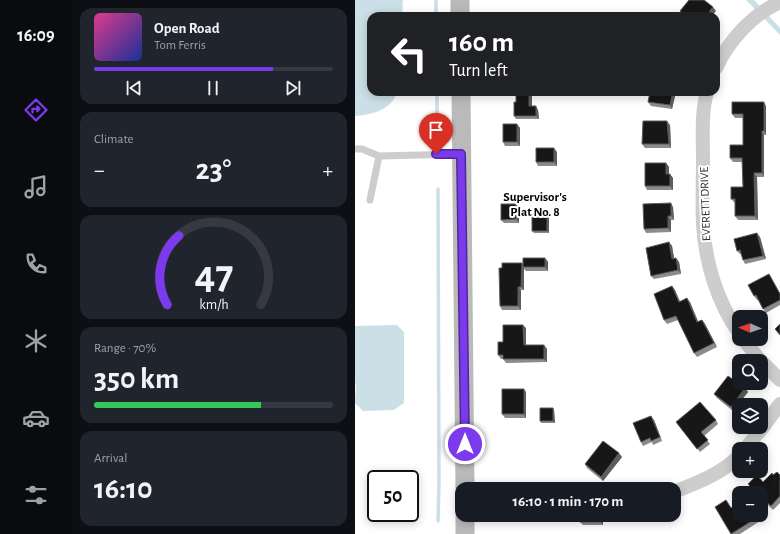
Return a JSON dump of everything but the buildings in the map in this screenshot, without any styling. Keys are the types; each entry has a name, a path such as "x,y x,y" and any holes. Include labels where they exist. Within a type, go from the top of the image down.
{"main road":[{"path":"460,0 460,12"},
{"path":"461,96 465,482"},
{"path":"465,522 465,534"}],"street":[{"path":"720,61 727,48 743,27 762,12 780,2"},
{"name":"EVERETT DRIVE","path":"706,96 703,133 703,224 705,243 720,297 732,320"},
{"path":"749,346 780,380"},
{"path":"751,442 780,404"},
{"path":"681,489 706,479 722,470 732,462"}],"lane":[{"path":"355,149 362,149 379,156 461,154"},
{"path":"370,200 379,156"}],"shaded area":[{"path":"355,0 403,0 402,12 367,12 367,96 395,96 391,103 374,113 355,116"},
{"path":"746,0 754,0 780,28 780,35"},
{"path":"397,325 404,332 404,403 394,410 363,411 355,403 355,326"}],"waterway":[{"path":"436,0 436,12"},
{"path":"437,96 437,115"},
{"path":"438,189 438,521"}],"district":[{"name":"Supervisor's Plat No. 8","path":"535,204"}],"route":[{"path":"436,154 461,154 465,444"}]}
